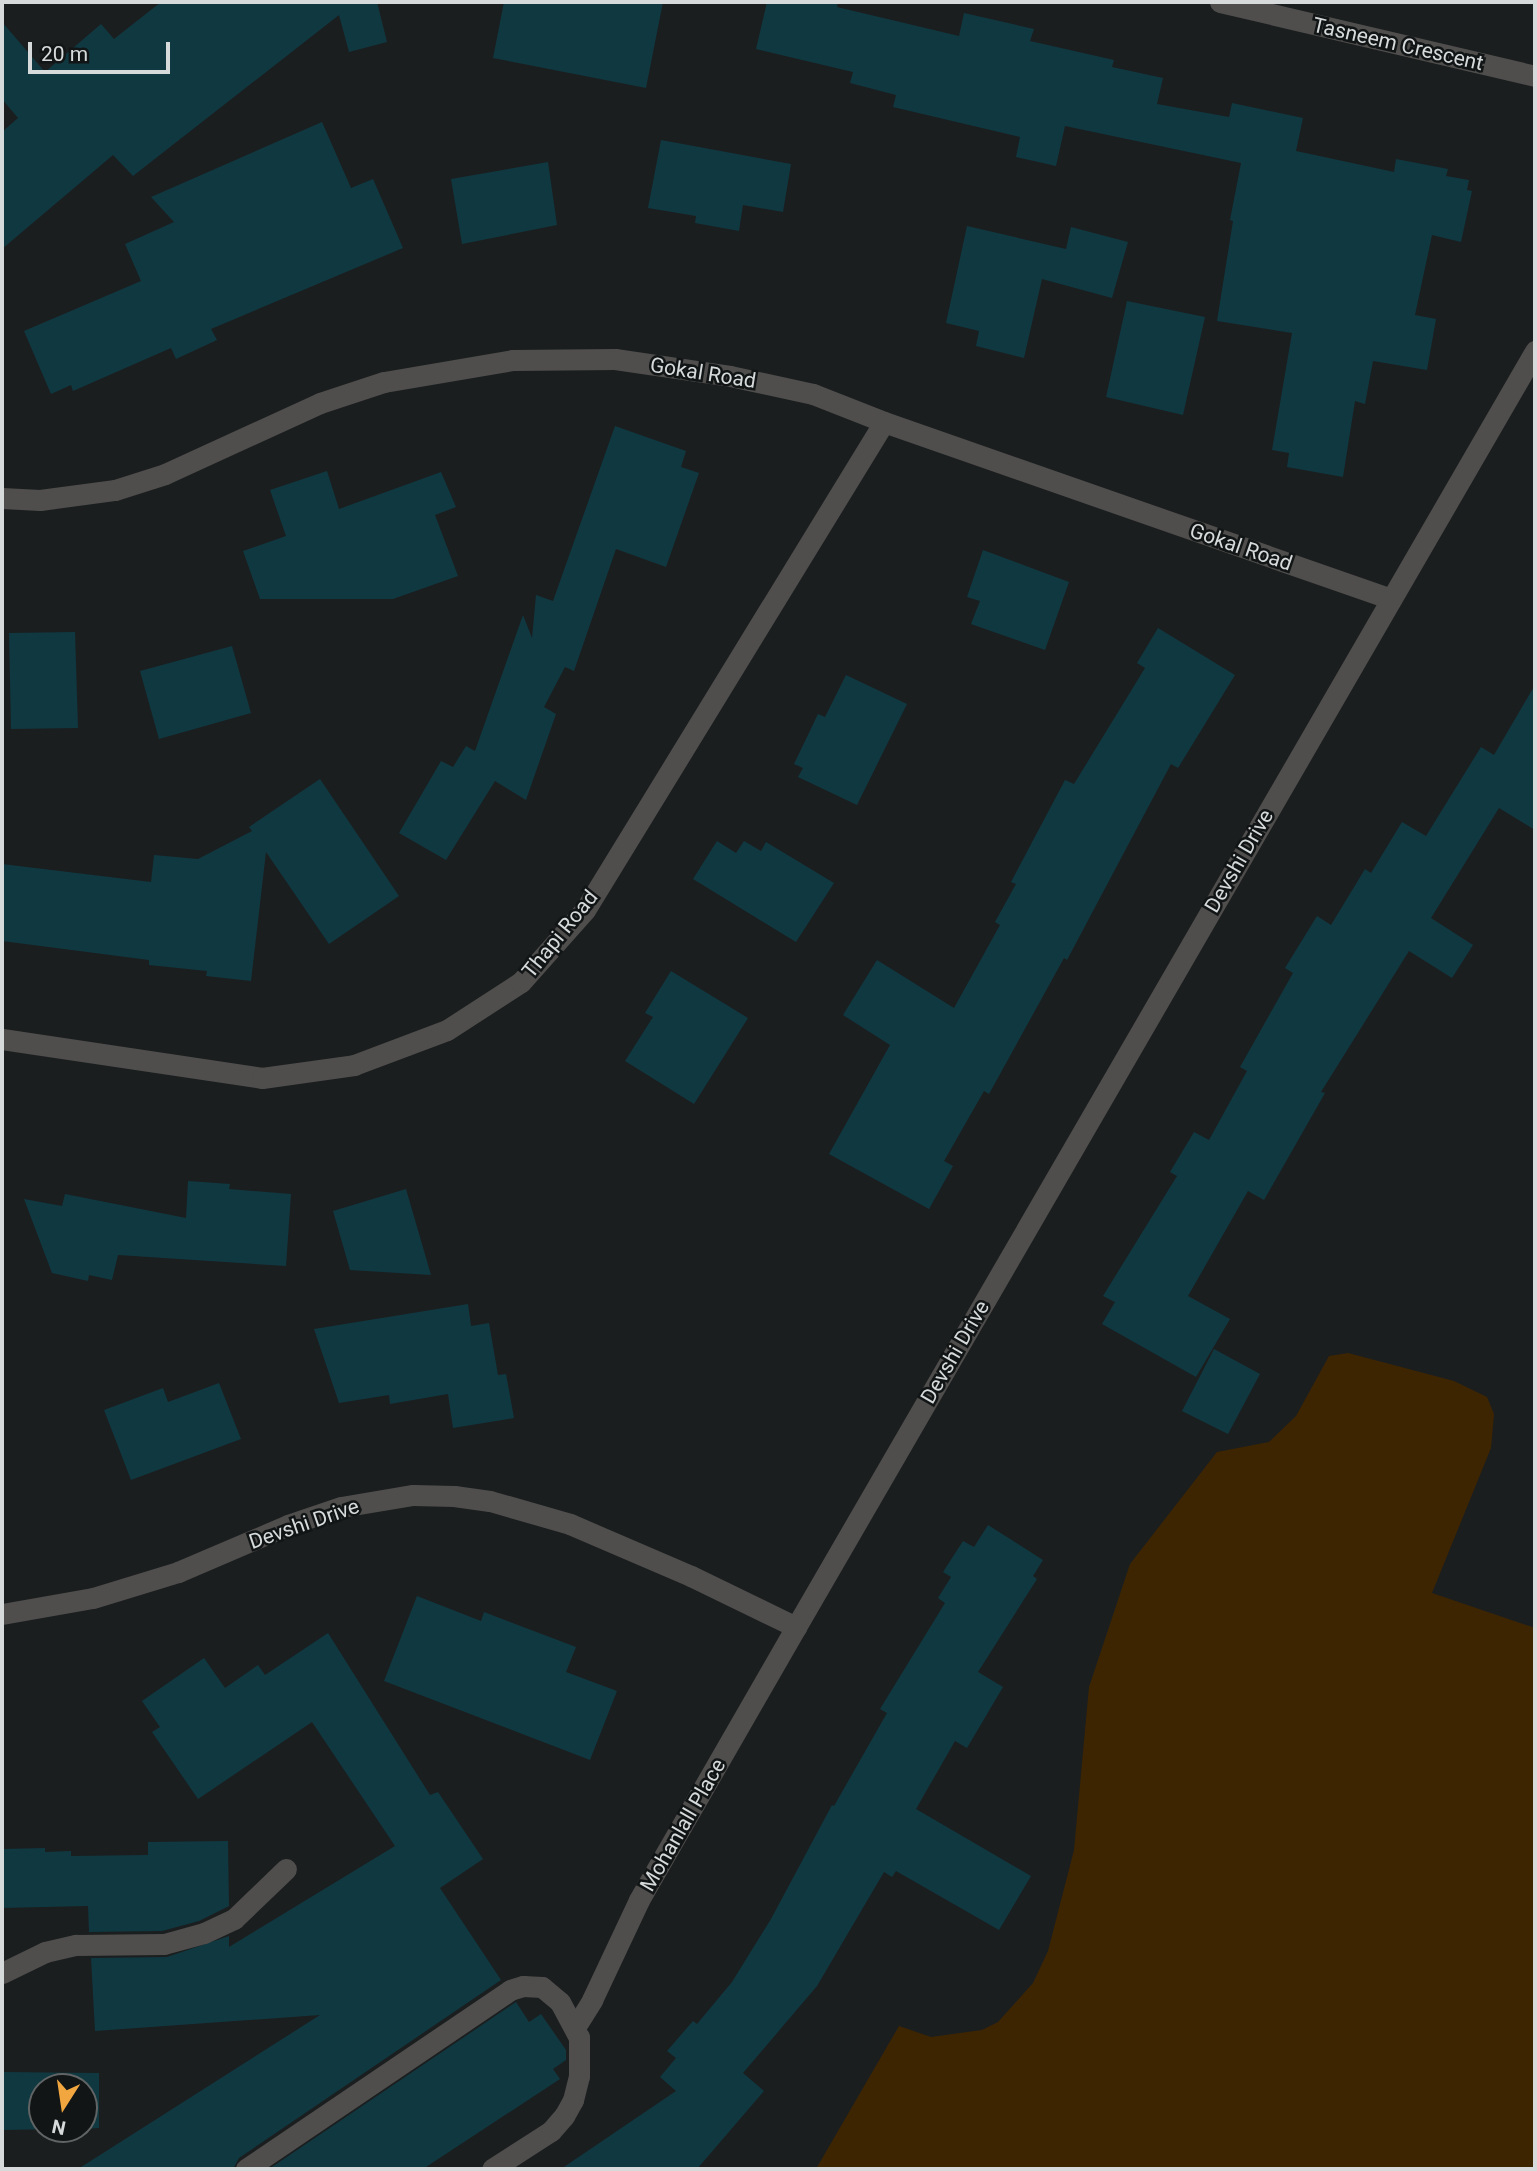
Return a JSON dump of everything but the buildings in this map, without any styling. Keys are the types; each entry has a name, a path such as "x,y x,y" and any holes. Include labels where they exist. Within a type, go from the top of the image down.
{"street":[{"name":"Tasneem Crescent","path":"1220,2 1535,76"},
{"name":"Devshi Drive","path":"2,1614 93,1598 178,1572 288,1525 341,1507 413,1495 454,1496 490,1501 570,1524 796,1627 1535,351"},
{"name":"Gokal Road","path":"2,498 40,500 116,490 164,474 320,403 384,382 513,360 615,359 730,376 813,394 884,422 1391,599"},
{"name":"Thapi Road","path":"2,1039 262,1078 355,1065 447,1030 522,982 585,910 884,422"},
{"name":"Mohanlall Place","path":"576,2026 592,2000 639,1900 796,1627"},
{"path":"2,1973 45,1952 76,1944 164,1944 194,1937 234,1919 286,1869"},
{"path":"246,2169 510,1990 523,1986 542,1987 560,2002 576,2026 580,2052 579,2076 565,2116 551,2131 492,2169"}],"shaded area":[{"path":"1348,1353 1454,1381 1487,1397 1494,1414 1491,1448 1432,1593 1535,1628 1535,2169 816,2169 899,2026 931,2037 982,2030 998,2022 1033,1983 1048,1951 1074,1850 1089,1687 1130,1564 1217,1452 1269,1442 1296,1416 1329,1356"}]}
